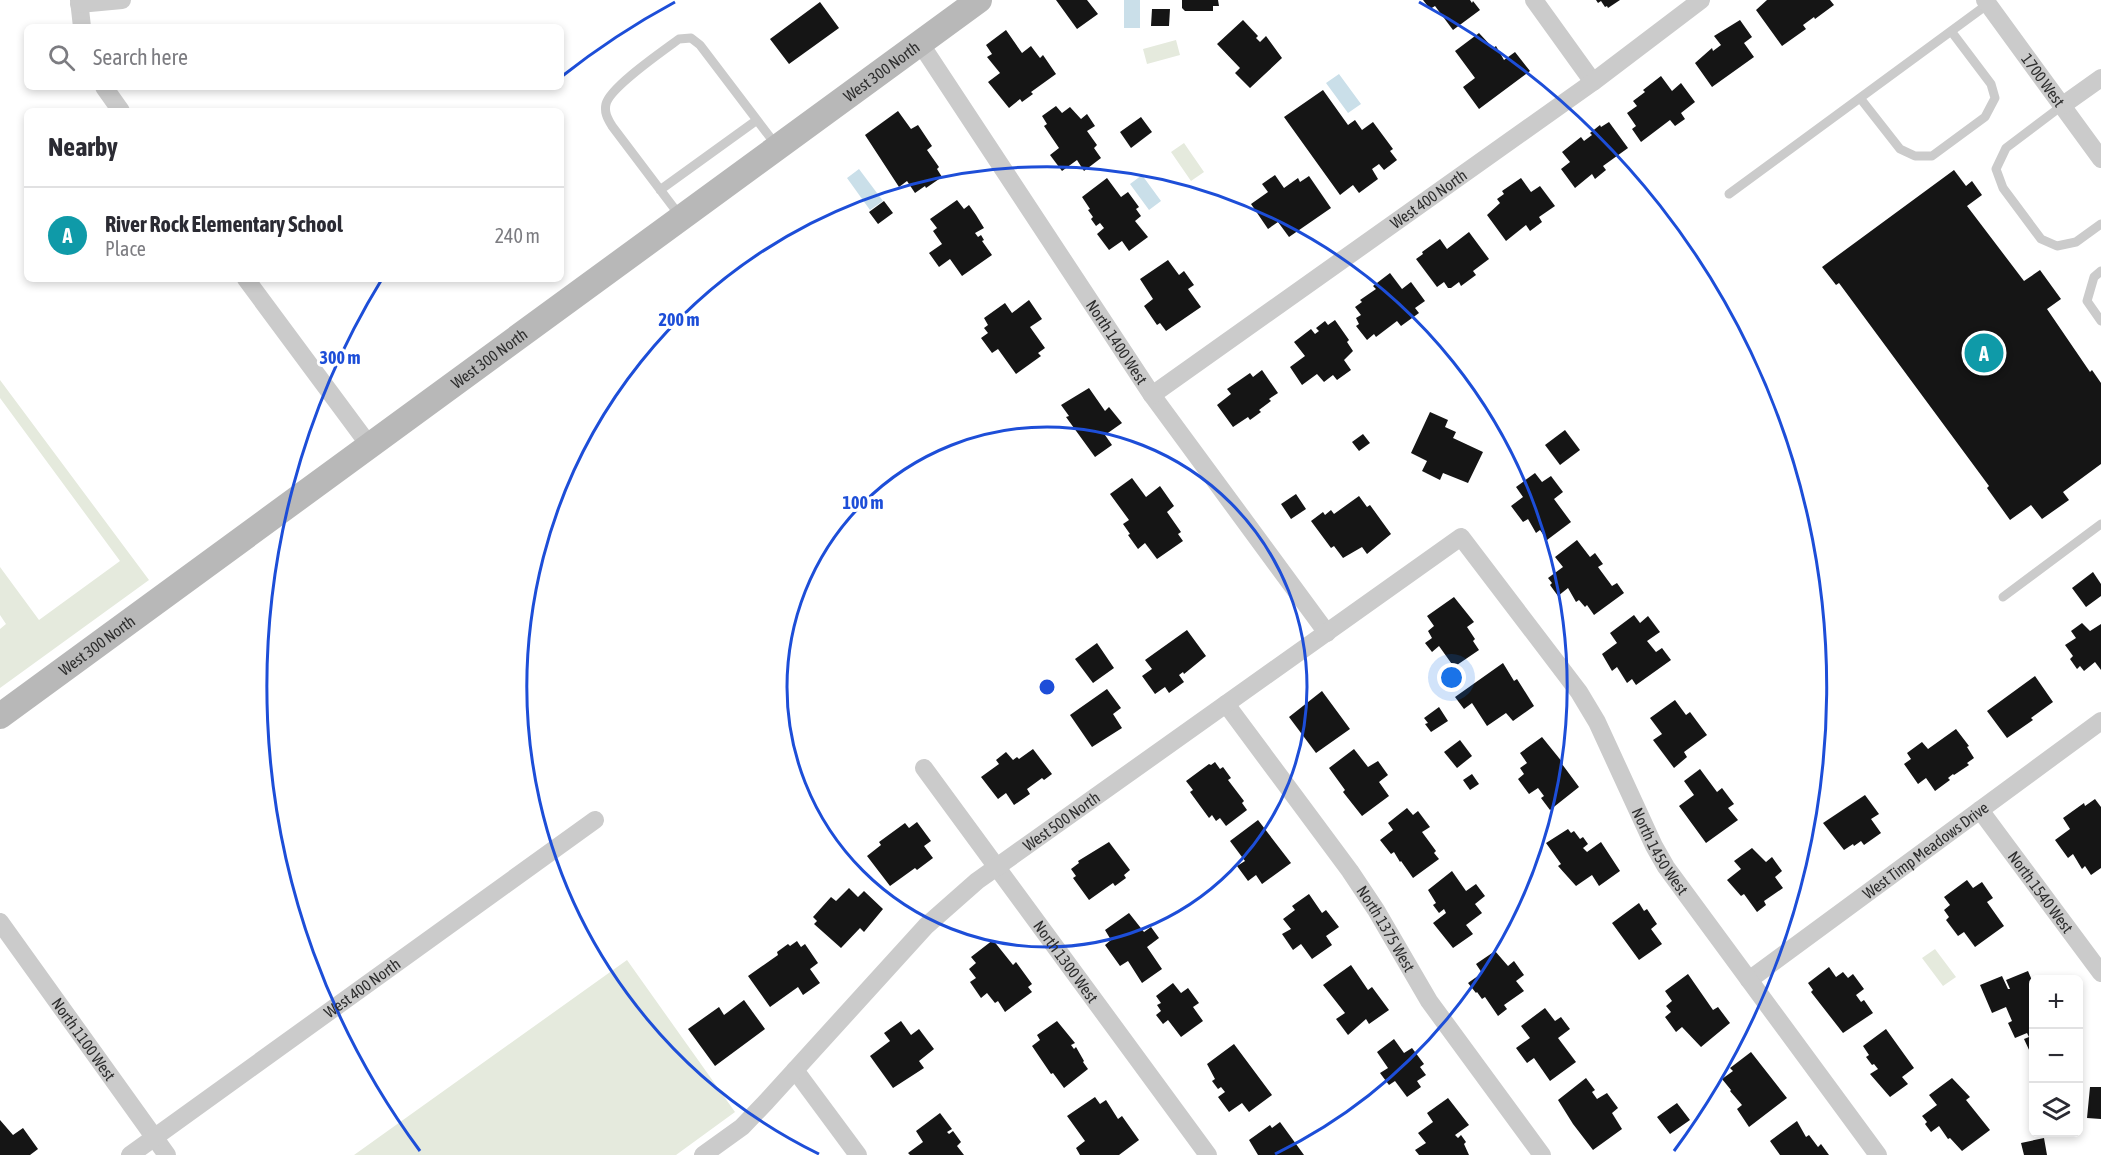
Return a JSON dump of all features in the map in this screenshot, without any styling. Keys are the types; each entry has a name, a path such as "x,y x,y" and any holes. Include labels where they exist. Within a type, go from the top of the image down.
{"street":[{"path":"82,24 79,2 122,0"},
{"name":"West 300 North","path":"0,716 979,0"},
{"path":"1534,0 1593,82"},
{"name":"West 400 North","path":"1152,395 1593,82 1701,0"},
{"name":"1700 West","path":"1986,2 2101,159"},
{"name":"North 1400 West","path":"920,43 1152,395 1327,633"},
{"path":"2063,105 2101,78"},
{"path":"106,90 120,108"},
{"path":"248,282 369,445"},
{"name":"West 500 North","path":"703,1155 742,1127 947,905 1461,537"},
{"name":"North 1450 West","path":"1461,537 1579,693 1597,722 1660,856 1878,1155"},
{"name":"North 1375 West","path":"1226,704 1350,871 1376,910 1429,1001 1542,1155"},
{"name":"West Timp Meadows Drive","path":"1749,980 2101,721"},
{"name":"North 1300 West","path":"924,768 1208,1155"},
{"name":"North 1540 West","path":"1980,810 2101,974"},
{"name":"West 400 North","path":"130,1155 595,820"},
{"name":"North 1100 West","path":"0,922 167,1155"},
{"path":"795,1070 858,1155"}],"lane":[{"path":"1729,194 1951,31 1986,2"},
{"path":"1860,98 1900,149 1915,156 1932,156 1984,117 1995,98 1991,84 1951,31"},
{"path":"681,218 612,126 605,113 606,103 613,91 679,39 691,38 700,45 777,147"},
{"path":"2063,105 2006,148 1996,169 2003,189 2041,238 2057,246 2076,242 2101,224"},
{"path":"660,190 757,120"},
{"path":"2101,271 2094,277 2087,301 2101,321"},
{"path":"2003,597 2101,524"}],"shaded area":[{"path":"1176,40 1180,55 1147,64 1143,49"},
{"path":"1184,143 1204,172 1191,181 1171,152"},
{"path":"0,380 149,580 0,688 0,629 6,624 0,615 0,567 39,620 120,561 0,398"},
{"path":"1935,949 1956,977 1943,986 1922,958"},
{"path":"627,960 735,1112 676,1155 354,1155"}],"water":[{"path":"1124,0 1140,0 1140,28 1124,28"},
{"path":"1339,74 1361,104 1348,113 1326,83"},
{"path":"859,169 883,201 870,210 847,178"},
{"path":"1142,175 1161,201 1149,210 1130,184"}],"building":[{"path":"1056,0 1087,0 1098,14 1077,29"},
{"path":"1182,0 1218,0 1219,6 1213,6 1213,11 1185,11 1182,8"},
{"path":"1423,0 1470,0 1480,10 1453,30 1435,6 1430,9"},
{"path":"1596,0 1620,0 1608,8 1601,1 1598,3"},
{"path":"1767,0 1830,0 1834,5 1803,25 1806,29 1782,46 1756,10"},
{"path":"820,2 839,28 789,64 770,39"},
{"path":"1152,9 1170,9 1169,26 1151,26"},
{"path":"1243,20 1258,36 1256,38 1260,42 1266,36 1282,58 1250,88 1235,73 1240,68 1217,44"},
{"path":"1740,20 1752,37 1744,43 1754,57 1712,87 1695,63 1712,48 1713,51 1721,45 1714,36"},
{"path":"1006,30 1022,53 1031,46 1040,58 1043,55 1056,74 1031,92 1033,94 1022,102 1020,99 1009,108 988,82 1000,73 987,57 992,54 986,45"},
{"path":"1479,33 1493,48 1496,46 1504,60 1515,52 1530,71 1479,109 1463,87 1475,78 1455,51"},
{"path":"1661,76 1672,91 1681,83 1695,102 1681,113 1685,119 1675,126 1670,120 1641,142 1632,129 1636,126 1627,113 1637,106 1633,101 1645,92 1643,90"},
{"path":"1323,90 1348,125 1355,120 1362,130 1373,122 1393,149 1390,151 1397,160 1384,170 1379,164 1372,169 1378,179 1359,193 1353,185 1340,195 1284,117"},
{"path":"1056,106 1062,113 1070,107 1081,119 1087,114 1095,126 1087,131 1097,145 1094,148 1101,158 1084,171 1077,160 1062,171 1050,155 1059,148 1044,126 1047,124 1042,116"},
{"path":"898,111 911,129 918,125 932,146 927,150 939,167 937,169 942,177 915,193 907,181 899,187 865,135"},
{"path":"1141,117 1152,132 1131,148 1120,132"},
{"path":"1609,122 1628,148 1603,166 1606,170 1595,179 1592,174 1575,188 1561,169 1570,162 1562,152 1581,137 1584,141 1600,125 1601,127"},
{"path":"1954,170 1966,186 1972,181 1982,195 1967,206 2024,281 2040,270 2061,299 2047,309 2090,372 2092,370 2101,383 2101,464 2063,492 2069,500 2042,519 2031,505 2010,520 1987,488 1989,486 1839,283 1836,285 1822,267"},
{"path":"1275,175 1284,188 1298,178 1300,182 1309,176 1331,208 1289,237 1278,222 1268,229 1251,204 1268,192 1262,184"},
{"path":"1107,178 1121,197 1128,192 1139,207 1136,209 1141,216 1135,221 1148,237 1129,251 1122,241 1109,250 1097,234 1104,228 1100,223 1096,226 1091,219 1093,217 1088,210 1090,209 1082,197"},
{"path":"1521,178 1531,192 1540,186 1555,206 1539,217 1542,222 1530,231 1526,225 1506,241 1487,215 1500,203 1497,199 1504,194 1502,191"},
{"path":"957,200 964,209 969,205 976,215 984,228 975,233 978,237 981,235 984,240 982,241 992,255 962,276 950,259 939,267 929,253 942,244 933,231 937,228 930,219"},
{"path":"884,201 893,213 878,224 869,212"},
{"path":"1469,232 1489,259 1473,271 1476,275 1461,286 1459,282 1448,288 1444,282 1437,287 1416,259 1440,239 1447,249"},
{"path":"1168,260 1179,275 1184,271 1194,285 1188,289 1201,307 1166,331 1160,323 1157,325 1144,306 1153,299 1140,279"},
{"path":"1390,273 1402,289 1411,282 1425,301 1415,308 1419,313 1401,326 1397,321 1376,337 1374,334 1367,340 1356,326 1359,324 1356,318 1361,315 1355,307 1362,302 1360,300 1376,289 1373,286"},
{"path":"1029,300 1042,319 1030,327 1045,348 1038,353 1041,356 1016,374 998,349 992,353 981,338 988,333 984,328 988,325 984,318 1005,303 1012,313"},
{"path":"1335,320 1349,340 1347,342 1353,351 1344,360 1351,370 1337,380 1333,375 1324,382 1317,374 1302,385 1290,367 1305,356 1294,342 1311,329 1315,334 1319,331 1316,328 1325,321 1328,325"},
{"path":"1262,370 1278,393 1259,410 1261,412 1250,420 1248,417 1233,427 1217,405 1231,394 1227,389 1250,373 1253,377"},
{"path":"1089,388 1105,411 1109,407 1122,423 1105,435 1112,445 1095,457 1066,417 1069,416 1061,405"},
{"path":"1430,412 1448,420 1445,427 1456,432 1453,438 1483,452 1468,483 1443,473 1440,480 1422,471 1427,461 1411,453"},
{"path":"1565,430 1580,450 1560,465 1545,445"},
{"path":"1363,434 1370,443 1359,451 1352,442"},
{"path":"1535,473 1542,482 1551,476 1563,492 1554,499 1571,522 1547,540 1540,530 1536,533 1528,519 1523,522 1511,506 1523,497 1516,487"},
{"path":"1132,478 1146,497 1160,486 1174,506 1167,512 1181,532 1178,534 1183,541 1157,559 1145,543 1138,549 1123,524 1129,520 1110,494"},
{"path":"1296,494 1306,509 1291,519 1281,504"},
{"path":"1359,496 1367,507 1370,505 1391,534 1367,554 1362,547 1343,558 1334,546 1331,548 1311,521 1323,512 1325,515 1331,510 1334,514"},
{"path":"1577,540 1590,557 1595,553 1603,564 1598,567 1612,586 1617,583 1624,593 1594,615 1587,605 1585,607 1579,600 1576,602 1568,588 1558,596 1548,578 1563,567 1555,557"},
{"path":"2093,572 2101,584 2101,596 2086,607 2072,588"},
{"path":"1454,597 1474,622 1467,627 1479,650 1454,667 1439,646 1432,652 1425,643 1432,638 1428,631 1434,626 1427,616"},
{"path":"1634,615 1640,623 1648,616 1660,632 1647,641 1656,652 1662,648 1671,660 1636,685 1632,679 1627,683 1617,667 1612,671 1602,654 1617,643 1610,633"},
{"path":"2082,623 2090,631 2101,624 2101,670 2095,662 2084,671 2080,666 2077,669 2070,659 2073,656 2065,645 2076,638 2071,631"},
{"path":"1187,630 1206,656 1184,674 1183,672 1179,675 1184,682 1169,693 1165,687 1155,694 1142,676 1152,669 1145,660"},
{"path":"1097,643 1114,668 1093,683 1075,659"},
{"path":"1503,663 1514,681 1517,679 1534,706 1513,721 1506,713 1487,726 1472,703 1464,709 1455,697"},
{"path":"2035,676 2053,702 2031,718 2033,720 2007,738 1987,711"},
{"path":"1107,689 1121,708 1113,714 1122,728 1092,747 1070,715"},
{"path":"1322,691 1350,729 1316,753 1289,717"},
{"path":"1675,700 1686,715 1690,712 1707,735 1684,752 1687,757 1674,768 1653,740 1662,734 1650,718"},
{"path":"1439,707 1448,721 1431,732 1424,718"},
{"path":"1956,729 1969,746 1967,747 1974,758 1967,763 1969,765 1953,774 1948,778 1950,780 1935,791 1926,778 1918,784 1904,764 1911,759 1907,753 1922,742 1928,749"},
{"path":"1542,737 1579,787 1550,810 1541,798 1544,796 1538,788 1529,794 1518,779 1524,774 1520,768 1527,763 1520,753"},
{"path":"1460,740 1472,756 1457,768 1444,752"},
{"path":"1033,749 1052,774 1027,789 1030,794 1014,805 1006,793 998,799 981,777 999,764 996,760 1006,752 1013,760 1017,757 1019,759"},
{"path":"1354,749 1368,767 1378,761 1388,775 1379,782 1389,796 1362,816 1343,792 1345,790 1329,768"},
{"path":"1215,762 1220,769 1223,767 1231,778 1228,780 1244,801 1242,803 1247,810 1226,826 1220,818 1216,821 1212,815 1209,818 1190,792 1193,790 1186,781"},
{"path":"1700,769 1717,792 1722,788 1734,804 1728,808 1738,820 1706,843 1679,806 1694,795 1684,781"},
{"path":"1472,774 1479,784 1470,790 1463,780"},
{"path":"1865,795 1879,814 1871,819 1881,833 1864,845 1861,841 1844,850 1823,823"},
{"path":"2095,799 2101,807 2101,868 2091,875 2085,866 2082,869 2073,854 2068,858 2055,840 2070,829 2063,818 2084,803 2085,806"},
{"path":"1407,808 1413,815 1418,811 1430,827 1422,832 1439,859 1413,878 1394,852 1391,854 1380,840 1393,830 1388,823"},
{"path":"1258,820 1291,863 1262,884 1256,875 1248,881 1237,866 1245,861 1230,841"},
{"path":"917,822 931,841 924,846 933,858 890,886 867,856 881,845 879,842 905,823 909,828"},
{"path":"1568,829 1571,833 1574,831 1580,839 1583,837 1588,844 1583,848 1587,852 1601,842 1620,871 1599,886 1592,875 1576,886 1558,866 1561,864 1546,843"},
{"path":"1109,842 1130,870 1124,875 1126,878 1115,886 1113,883 1089,900 1073,878 1076,876 1071,869 1079,863 1078,861"},
{"path":"1752,848 1766,862 1772,857 1782,871 1775,877 1783,888 1764,901 1766,905 1757,912 1744,894 1741,896 1727,880 1741,869 1734,861"},
{"path":"1452,871 1466,891 1476,884 1485,896 1475,904 1482,913 1466,925 1473,934 1453,948 1433,923 1446,913 1444,909 1439,913 1433,905 1436,903 1428,890"},
{"path":"1967,880 1973,888 1982,882 1993,898 1987,902 2004,926 1975,947 1964,932 1958,936 1946,920 1949,917 1944,910 1950,905 1944,897"},
{"path":"849,888 858,897 864,891 883,909 864,932 860,928 841,948 814,924 817,921 813,917 831,897 836,901"},
{"path":"1309,894 1322,913 1326,910 1339,927 1326,936 1332,945 1312,959 1301,944 1293,950 1282,934 1291,929 1283,919 1295,910 1292,906"},
{"path":"1639,903 1644,911 1647,909 1657,924 1651,929 1662,944 1639,960 1612,923"},
{"path":"1129,913 1144,932 1151,927 1159,938 1147,947 1162,969 1142,983 1128,961 1120,966 1105,945 1111,940 1105,930"},
{"path":"993,940 1013,965 1016,962 1032,984 1028,987 1032,992 1005,1012 998,1001 995,1003 987,993 981,998 970,982 976,978 969,969 976,963 971,957"},
{"path":"797,941 801,947 805,944 818,963 810,969 820,983 803,995 798,987 770,1007 748,976 778,955 777,952 788,944 790,946"},
{"path":"1495,951 1508,966 1514,961 1524,975 1516,981 1524,991 1504,1005 1507,1009 1498,1016 1485,997 1482,999 1468,983 1482,973 1476,964"},
{"path":"1351,965 1368,990 1372,987 1389,1010 1369,1024 1366,1019 1348,1035 1336,1019 1345,1013 1323,985"},
{"path":"1829,967 1836,977 1843,972 1848,978 1853,974 1864,989 1856,995 1861,1002 1864,1000 1873,1013 1843,1033 1811,992 1813,990 1808,983"},
{"path":"2028,971 2030,975 2029,1037 2027,1033 2015,1038 2008,1023 2012,1021 2006,1007 1992,1013 1980,985 2002,976 2010,989 2006,980"},
{"path":"1688,974 1713,1010 1718,1007 1730,1023 1701,1047 1682,1027 1676,1032 1665,1017 1671,1012 1666,1006 1672,1001 1665,991"},
{"path":"1173,983 1181,993 1188,988 1199,1003 1193,1007 1203,1021 1181,1037 1168,1020 1163,1024 1156,1015 1161,1011 1157,1005 1161,1003 1156,996"},
{"path":"744,1000 765,1029 715,1066 688,1029 719,1007 724,1015"},
{"path":"1545,1008 1555,1021 1561,1017 1570,1029 1558,1038 1576,1062 1550,1081 1534,1058 1527,1063 1516,1048 1530,1038 1521,1026"},
{"path":"901,1021 911,1035 919,1029 934,1049 919,1061 924,1068 893,1088 870,1056 890,1041 884,1033"},
{"path":"1057,1021 1075,1043 1071,1045 1074,1049 1076,1047 1088,1069 1064,1088 1053,1073 1051,1074 1032,1046 1040,1040 1037,1035"},
{"path":"1886,1029 1914,1068 1902,1077 1908,1084 1890,1097 1870,1074 1878,1069 1866,1057 1869,1055 1863,1046"},
{"path":"2029,1037 2029,1050 2024,1039"},
{"path":"1394,1039 1404,1053 1412,1048 1424,1064 1420,1067 1426,1075 1417,1081 1421,1087 1407,1097 1395,1081 1389,1085 1380,1073 1388,1068 1377,1052"},
{"path":"1234,1044 1272,1095 1249,1112 1242,1103 1229,1112 1218,1097 1225,1092 1221,1087 1218,1089 1212,1081 1215,1079 1207,1064"},
{"path":"1751,1052 1787,1098 1749,1127 1737,1109 1742,1105 1722,1079 1733,1071 1730,1068"},
{"path":"1586,1078 1595,1090 1592,1092 1597,1099 1607,1093 1618,1108 1612,1113 1622,1129 1593,1150 1558,1100"},
{"path":"1952,1078 1970,1097 1966,1100 1990,1130 1962,1151 1950,1138 1948,1139 1939,1126 1931,1132 1922,1116 1937,1105 1929,1095"},
{"path":"2090,1087 2101,1087 2101,1119 2087,1118"},
{"path":"1095,1097 1100,1104 1106,1100 1118,1119 1122,1116 1139,1140 1119,1155 1080,1155 1076,1148 1085,1141 1067,1116"},
{"path":"1448,1098 1469,1125 1455,1135 1458,1138 1461,1135 1466,1142 1464,1144 1469,1155 1419,1155 1415,1150 1426,1143 1418,1133 1433,1122 1427,1113"},
{"path":"1677,1103 1690,1120 1670,1134 1657,1117"},
{"path":"940,1113 952,1129 947,1132 949,1134 953,1131 961,1142 957,1146 964,1155 910,1155 908,1153 923,1142 916,1131"},
{"path":"0,1120 13,1135 23,1128 38,1149 30,1155 0,1155"},
{"path":"1797,1121 1806,1137 1809,1135 1818,1147 1821,1144 1829,1155 1780,1155 1770,1141"},
{"path":"1280,1122 1304,1155 1258,1155 1249,1140 1270,1125 1272,1128"},
{"path":"2044,1138 2047,1155 2024,1155 2021,1143"}],"place":[{"name":"River Rock Elementary School","path":"1984,353"}]}
